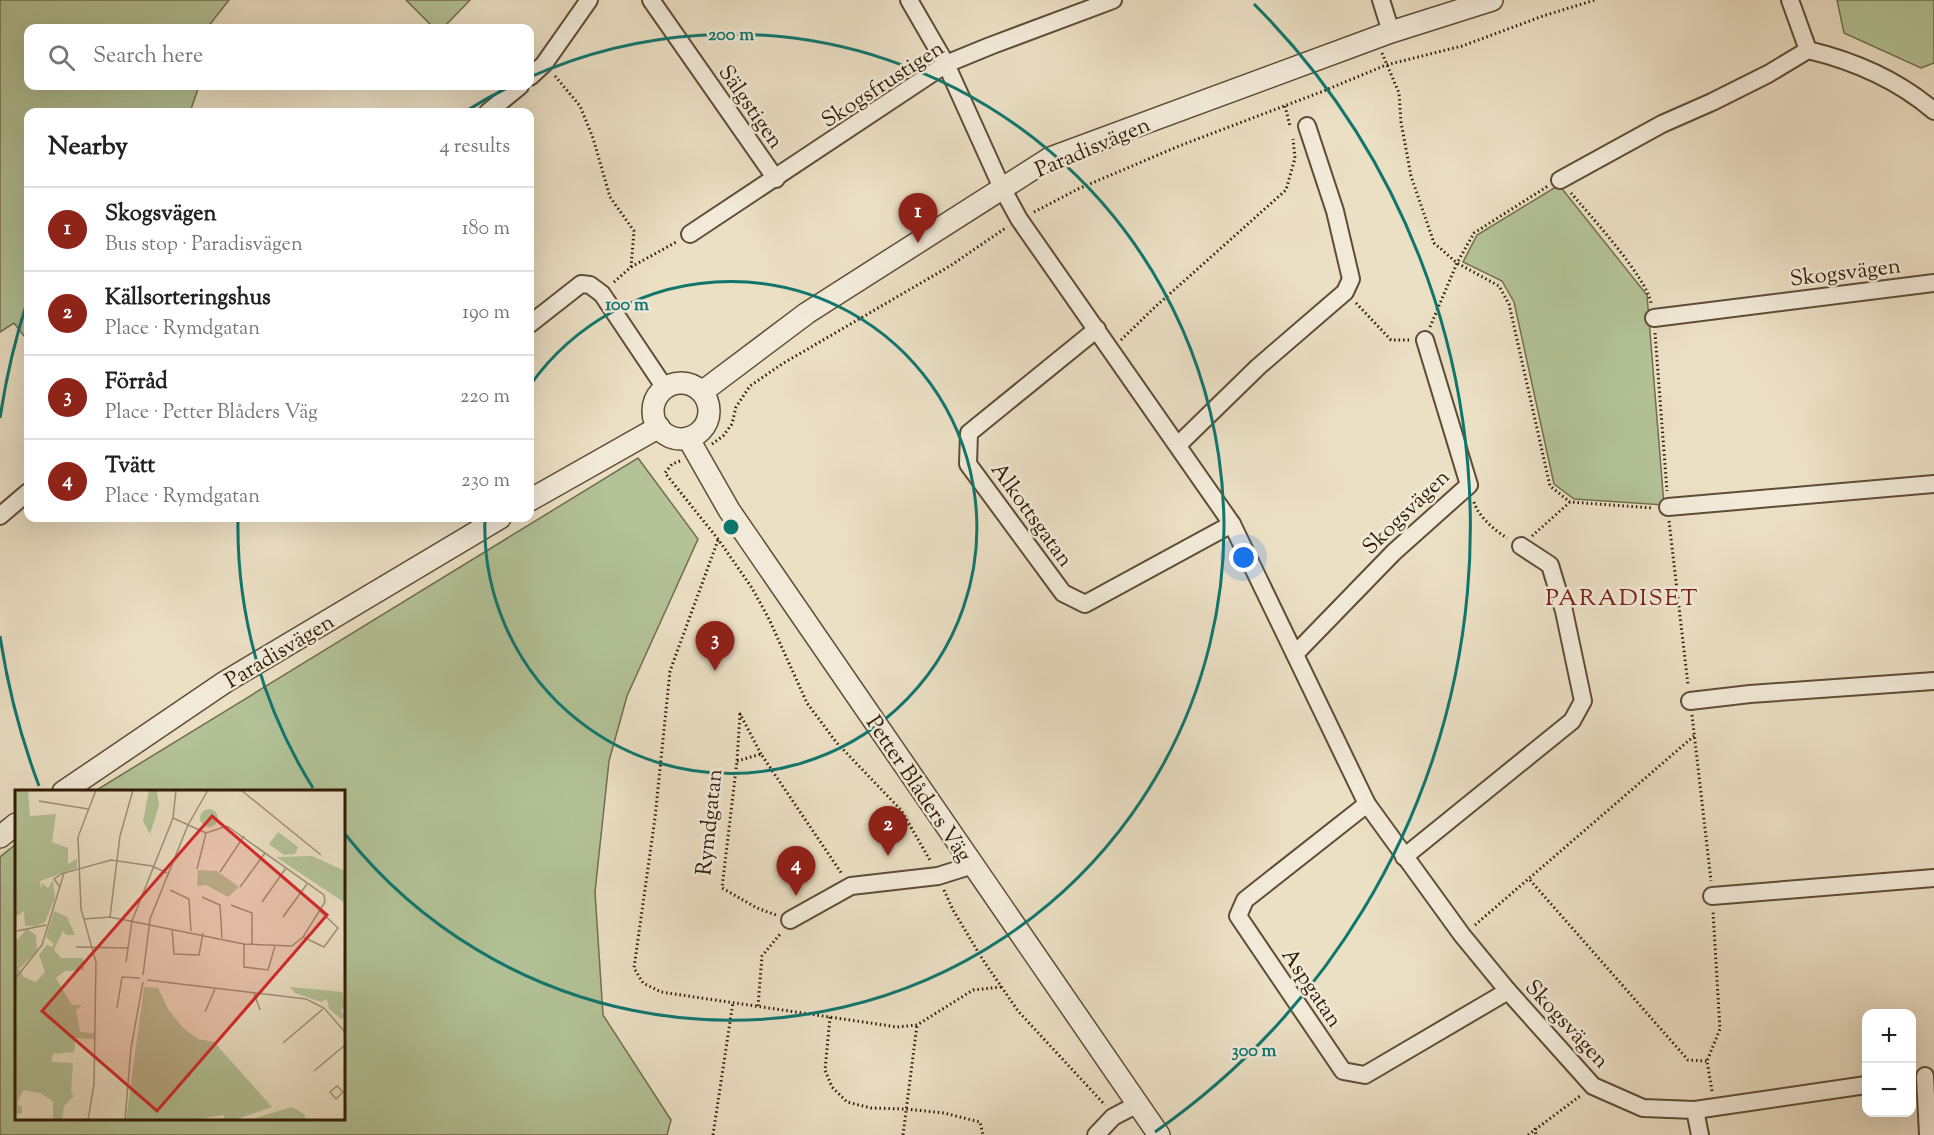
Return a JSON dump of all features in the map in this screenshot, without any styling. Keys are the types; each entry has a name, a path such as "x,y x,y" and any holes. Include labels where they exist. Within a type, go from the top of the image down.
{"street":[{"path":"534,73 544,64 589,0"},
{"name":"Sälgstigen","path":"651,0 776,179"},
{"name":"Skogsvägen","path":"909,0 946,64 1002,188 1019,219 1232,524 1367,804 1462,936 1508,991 1593,1086 1643,1108 1695,1110 1862,1086"},
{"name":"Skogsfrustigen","path":"690,234 946,64 1113,0"},
{"path":"1381,0 1384,34"},
{"name":"Paradisvägen","path":"702,392 807,313 1050,158 1384,34 1492,0"},
{"path":"1790,0 1808,50"},
{"path":"1560,180 1662,124 1768,74 1808,50 1838,57 1896,84 1934,111"},
{"path":"493,108 515,90"},
{"path":"1178,445 1258,367 1345,292 1351,279 1335,211 1307,126"},
{"name":"Skogsvägen","path":"1654,318 1934,283"},
{"path":"534,321 581,284 590,285 602,294 665,388"},
{"name":"Alkottsgatan","path":"1097,329 969,434 968,464 1063,593 1085,604 1232,524"},
{"name":"Skogsvägen","path":"1295,654 1394,552 1469,485 1425,340"},
{"path":"680,383 688,384 702,392 707,400 708,419 696,434 692,446 672,437 659,427 653,411 659,394 665,388 680,383"},
{"path":"534,498 659,427"},
{"name":"Petter Blåders Väg","path":"692,446 729,510 1159,1135"},
{"path":"1668,507 1934,484"},
{"path":"0,516 24,495"},
{"name":"Paradisvägen","path":"66,790 225,682 493,522"},
{"path":"1404,857 1572,721 1583,701 1564,610 1550,565 1521,546"},
{"path":"1690,701 1750,694 1934,681"},
{"name":"Aspgatan","path":"1367,804 1245,900 1238,916 1343,1071 1365,1075 1508,991"},
{"path":"0,837 15,825"},
{"path":"790,920 851,886 938,876 973,866"},
{"path":"1712,896 1934,878"},
{"path":"1924,1076 1928,1135"},
{"path":"1096,1135 1113,1117 1138,1104"},
{"path":"1695,1110 1700,1135"}],"path":[{"path":"1113,1117 1101,1099 1018,1011 1001,987 953,910 925,849 901,810 836,742 807,703 769,619 752,588 718,539 665,473 692,446 723,436 732,424 736,407 750,386 782,364 950,266 1019,219 1078,189 1179,146 1386,65 1462,46 1543,16 1595,0"},
{"path":"1384,34 1386,65 1399,93 1401,122 1411,176 1434,243 1457,263 1499,286 1509,303 1550,486 1570,502 1668,507"},
{"path":"544,64 580,106 593,138 610,197 634,231 631,267"},
{"path":"1112,350 1155,307 1286,190 1295,158 1285,106"},
{"path":"1345,292 1391,340 1425,340 1457,263 1474,233 1560,180 1607,236 1650,294 1654,318"},
{"path":"602,294 631,267 690,234"},
{"path":"1469,485 1476,510 1500,534 1521,546 1570,502"},
{"path":"718,539 670,671 655,818 634,968 643,983 661,992 897,1027 917,1025 973,990 1001,987"},
{"name":"Rymdgatan","path":"790,920 757,908 722,888 737,761 740,714 760,754 851,886"},
{"path":"1462,936 1530,880 1603,813 1694,735"},
{"name":"Rymdgatan","path":"737,761 760,754"},
{"path":"1530,880 1688,1060 1707,1061"},
{"path":"758,1006 762,956 790,920"},
{"path":"713,1135 732,1002"},
{"path":"831,1017 825,1070 832,1086 847,1102 871,1108 944,1113 980,1122 983,1135"},
{"path":"903,1135 917,1025"},
{"path":"1528,1135 1593,1086"},
{"path":"1535,1128 1536,1135"}],"green space":[{"path":"0,0 229,0 210,24 24,24 24,90 198,90 191,108 24,108 24,336 14,323 0,332"},
{"path":"406,0 470,0 447,24 430,24"},
{"path":"1837,0 1934,0 1934,63 1921,68 1844,33"},
{"path":"1559,185 1647,295 1664,505 1574,499 1554,484 1514,302 1502,281 1463,262 1477,235"},
{"path":"638,458 698,539 627,696 609,761 595,892 603,1015 671,1120 667,1135 0,1135 0,857 15,845 15,1120 345,1120 345,790 97,790"}],"place":[{"name":"Skogsvägen","path":"918,243"},
{"name":"Förråd","path":"715,671"},
{"name":"Källsorteringshus","path":"888,856"},
{"name":"Tvätt","path":"796,896"}],"district":[{"name":"PARADISET","path":"1622,597"}]}
